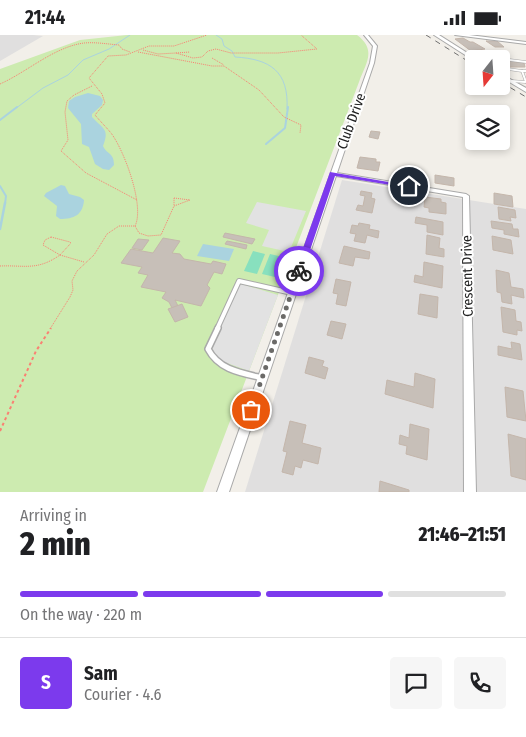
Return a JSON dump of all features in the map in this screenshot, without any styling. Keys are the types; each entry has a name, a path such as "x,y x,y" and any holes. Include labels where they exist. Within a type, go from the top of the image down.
{"street":[{"name":"Club Drive","path":"223,492 374,54 373,42 366,35"},
{"path":"436,35 465,53"},
{"path":"457,35 526,43"},
{"path":"512,81 526,90"},
{"name":"Crescent Drive","path":"333,174 466,196 470,492"}],"lane":[{"path":"510,60 526,62"},
{"path":"510,69 524,71 525,82 512,81"},
{"path":"263,378 222,366 213,358 208,349 239,281 292,293"}],"path":[{"path":"174,206 190,200 174,198 174,206 161,235 148,236 139,233 135,229 139,208 138,200 121,149 107,127 96,115 97,111 105,103 105,95 93,85 89,78 106,58 137,52 149,46 174,45 207,35"},
{"path":"175,53 202,57 208,51 216,49 231,53 278,53 318,49 308,43 301,35"},
{"path":"0,84 76,46 86,43 121,45 122,49 132,53"},
{"path":"142,50 158,54 190,51"},
{"path":"137,52 197,61 212,66 224,66"},
{"path":"212,58 259,90 284,117 301,125 300,133"},
{"path":"93,85 71,95 66,102 65,134 68,140 61,151 94,179 138,200"},
{"path":"0,431 36,351 70,297 77,271 94,255 106,234 125,224 136,226"},
{"path":"0,266 35,267 46,264 60,255 71,243 51,237 45,240 43,245 60,255 85,262"}],"shaded area":[{"path":"0,35 33,35 43,36 0,61"},
{"path":"342,180 526,209 526,492 245,492"},
{"path":"257,202 306,211 289,252 262,246 269,230 246,223"},
{"path":"238,283 278,295 249,371 213,358 211,350"}],"green space":[{"path":"127,35 357,35 367,46 368,57 203,492 0,492 0,69 80,40"},
{"path":"253,251 265,254 257,274 244,271"},
{"path":"270,254 283,257 275,277 262,274"}],"water":[{"path":"88,93 100,96 103,100 102,105 92,114 92,117 102,127 106,136 103,146 114,161 114,165 109,170 95,164 89,147 82,144 81,124 68,108 69,101"},
{"path":"61,185 65,186 69,194 84,200 80,213 70,218 60,219 56,216 57,206 44,196"},
{"path":"203,244 234,249 229,261 197,256"}],"building":[{"path":"463,38 485,49 470,50 455,39"},
{"path":"486,41 497,41 504,47 495,47"},
{"path":"510,61 524,63 525,67 510,67"},
{"path":"371,131 380,132 378,139 369,137"},
{"path":"360,157 376,159 376,162 380,162 378,171 357,168"},
{"path":"435,175 454,178 454,186 435,183"},
{"path":"361,191 372,193 371,198 375,199 372,213 356,210 358,205 363,206 365,196 360,195"},
{"path":"494,193 512,196 513,207 494,204"},
{"path":"425,197 441,199 441,202 446,203 446,214 429,212 429,208 424,207"},
{"path":"498,207 515,210 516,218 510,217 511,221 499,219"},
{"path":"416,217 443,222 443,235 427,232 427,225 415,223"},
{"path":"491,221 512,224 513,229 518,229 519,237 504,234 504,230 492,228"},
{"path":"359,223 370,225 369,229 379,231 378,238 367,235 365,243 354,241 356,234 350,233 352,225 358,226"},
{"path":"225,233 255,239 252,244 223,237"},
{"path":"427,235 440,238 439,248 444,249 444,257 426,254"},
{"path":"492,236 511,240 513,254 493,250"},
{"path":"163,238 180,241 172,253 180,254 184,259 211,264 213,261 226,264 222,274 214,272 207,285 210,288 201,306 175,300 178,306 172,308 169,302 162,298 166,292 141,287 148,275 138,273 142,267 121,263 131,249 153,253"},
{"path":"138,239 149,240 142,250 132,248"},
{"path":"227,241 247,245 246,249 225,244"},
{"path":"344,246 370,252 369,259 355,257 353,266 339,263"},
{"path":"424,262 443,266 442,288 414,282 415,275 423,277"},
{"path":"496,270 509,273 511,287 523,289 524,298 511,295 512,304 502,302 501,293 497,292"},
{"path":"336,279 351,282 346,306 336,304 338,294 333,293"},
{"path":"420,294 438,297 437,318 418,314"},
{"path":"182,304 188,317 175,322 168,309"},
{"path":"501,307 515,310 516,321 521,322 522,331 517,330 517,335 503,332"},
{"path":"331,321 346,324 342,339 327,335"},
{"path":"511,342 520,344 522,360 498,355 498,346 512,349"},
{"path":"309,357 324,361 322,366 328,368 325,379 305,373"},
{"path":"415,373 435,379 433,408 385,394 387,380 414,387"},
{"path":"505,387 523,391 526,421 507,417"},
{"path":"290,421 306,425 302,443 321,448 318,464 303,460 301,468 295,466 293,475 282,472 287,452 283,451"},
{"path":"410,424 429,429 427,460 406,454 407,446 399,444 400,435 409,438"},
{"path":"508,434 526,439 526,480 511,476"},
{"path":"380,481 409,490 409,492 379,492"}],"waterway":[{"path":"15,109 43,88 68,75 83,60 109,49 130,35"},
{"path":"216,35 222,39 224,46 232,51 235,57 258,61 275,69 285,85 287,109"},
{"path":"0,120 17,107"},
{"path":"266,144 285,128 288,107"},
{"path":"0,186 6,196 5,204"},
{"path":"0,229 5,203"}],"railway":[{"path":"426,35 465,59"},
{"path":"510,87 526,97"}],"way so far":[{"path":"251,410 299,271"}],"route":[{"path":"299,271 333,174 409,186"}]}
